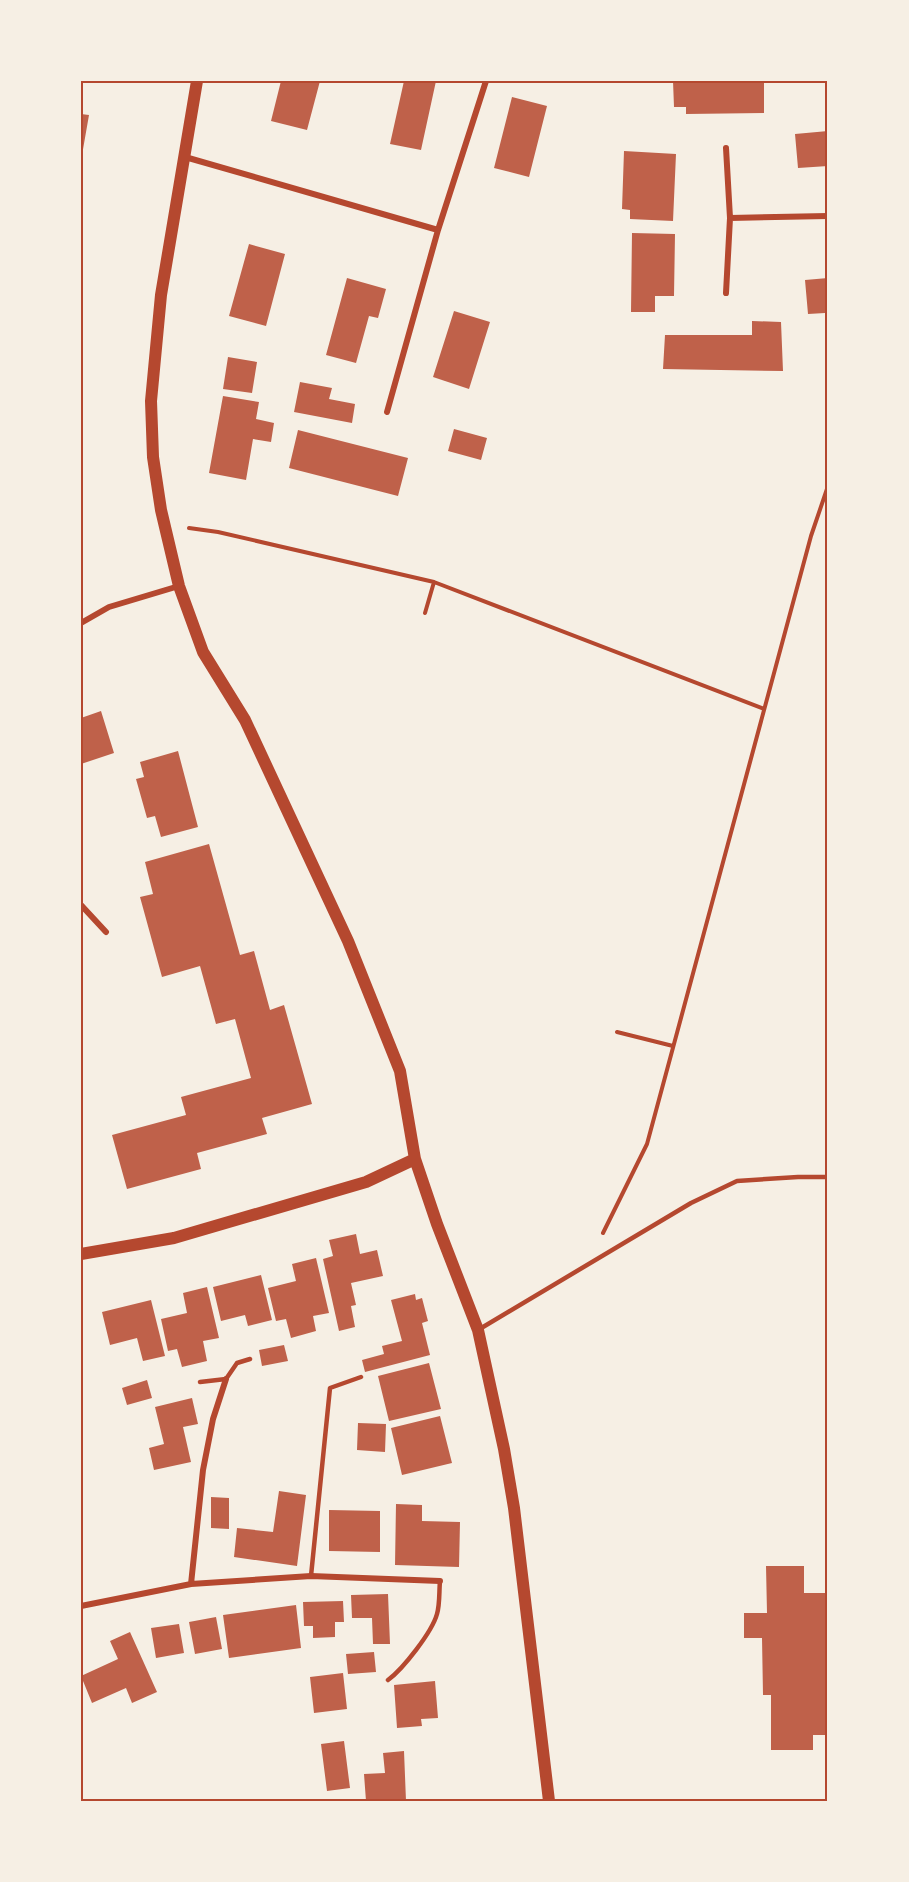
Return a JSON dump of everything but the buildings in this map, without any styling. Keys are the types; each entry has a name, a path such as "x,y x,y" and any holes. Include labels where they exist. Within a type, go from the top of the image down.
{"main road":[{"path":"197,81 161,295 151,401 153,457 165,525 179,586 203,652 245,720 348,942 400,1071 415,1159 478,1330 504,1449 514,1508 549,1801"},
{"path":"81,1254 174,1238 366,1182 415,1159"}],"street":[{"path":"387,412 438,230 486,81"},
{"path":"726,148 730,218 726,293"},
{"path":"183,157 438,230"},
{"path":"730,218 828,216"},
{"path":"81,623 109,607 179,586"},
{"path":"81,905 106,932"},
{"path":"191,1584 203,1470 213,1419 226,1379"},
{"path":"81,1606 191,1584 311,1576 440,1581"}],"lane":[{"path":"478,1330 691,1203 737,1181 798,1177 828,1178"},
{"path":"200,1382 226,1379 237,1363 250,1359"},
{"path":"311,1576 330,1388 361,1377"},
{"path":"388,1680 400,1671 418,1648 437,1615 440,1581"}],"path":[{"path":"599,1240 647,1144 811,536 828,486"},
{"path":"165,525 218,532 434,582 764,709"},
{"path":"425,613 434,582"},
{"path":"617,1032 673,1047"}]}
